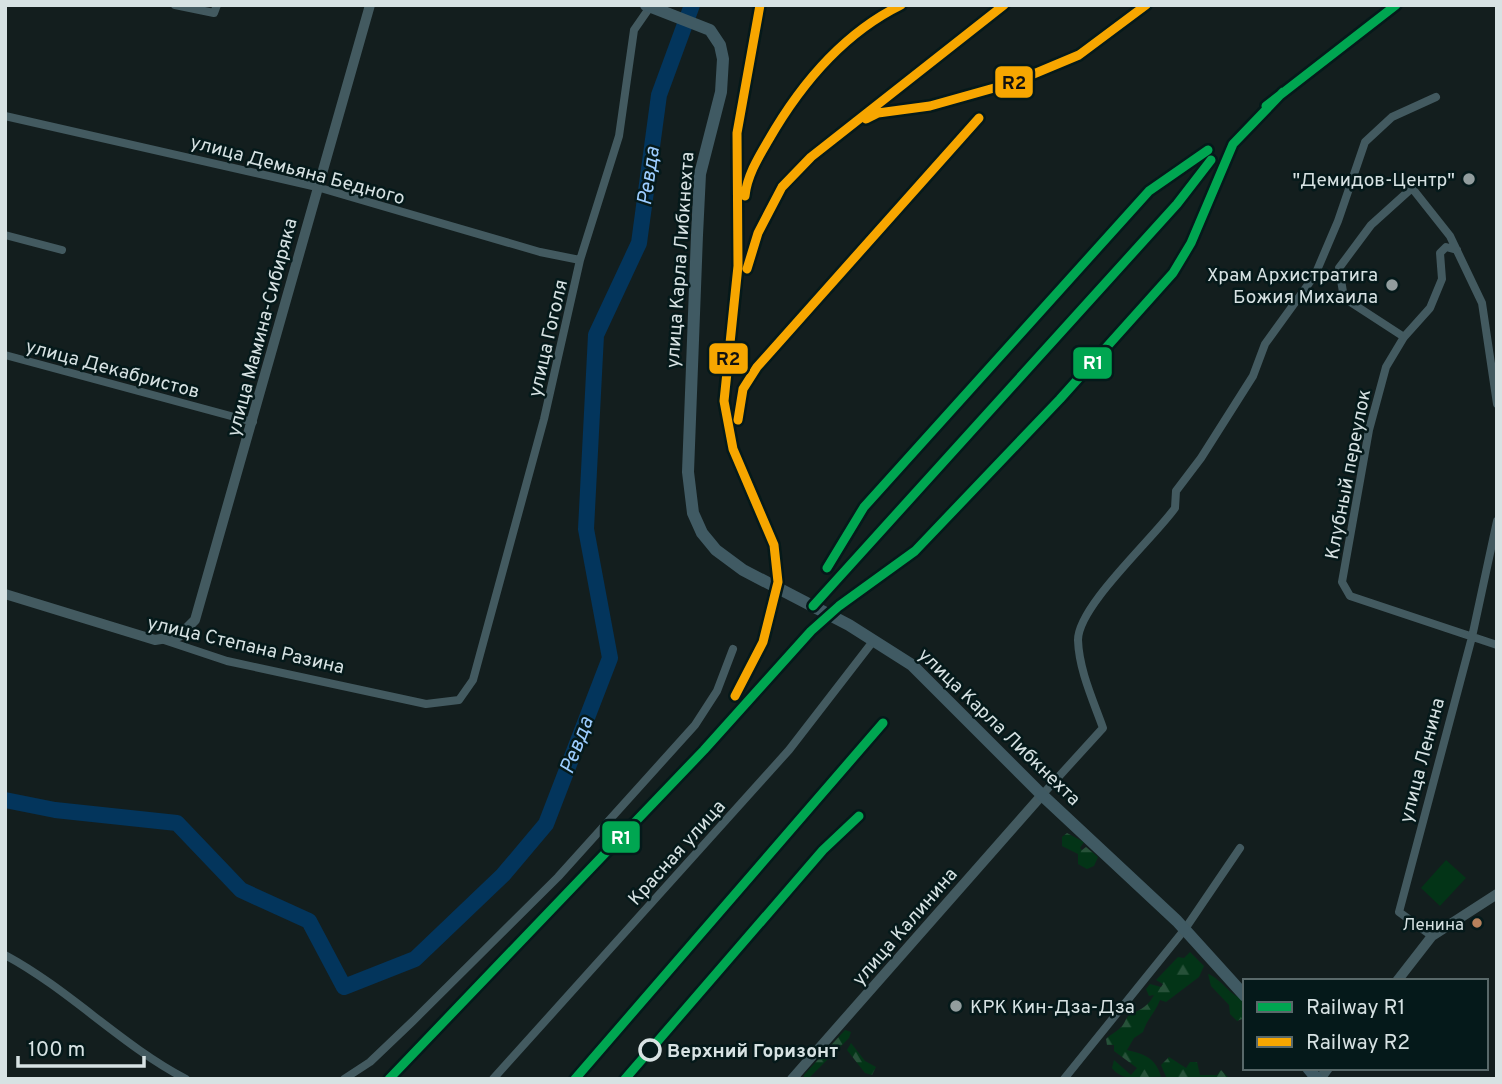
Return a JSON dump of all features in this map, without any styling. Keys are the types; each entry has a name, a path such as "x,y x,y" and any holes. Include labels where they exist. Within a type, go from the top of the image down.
{"main road":[{"name":"улица Карла Либкнехта","path":"653,7 710,30 722,52 722,81 700,174 689,487 693,513 708,542 725,557 752,574 849,625 912,665 1042,795 1185,929 1243,994"}],"street":[{"path":"176,5 215,9"},
{"name":"улица Мамина-Сибиряка","path":"164,640 186,632 202,603 370,5"},
{"name":"улица Гоголя","path":"473,680 544,419 580,260 620,136 634,30 653,7"},
{"path":"1042,795 1103,728 1085,676 1078,641 1080,625 1104,592 1175,508 1176,491 1201,458 1253,376 1265,344 1315,275 1338,222 1365,142 1392,117 1436,97"},
{"name":"улица Демьяна Бедного","path":"5,116 317,187 555,257 580,260"},
{"path":"1404,337 1344,298 1339,268 1371,225 1412,188 1450,236 1482,303 1497,404"},
{"path":"5,235 62,250"},
{"name":"Клубный переулок","path":"1457,250 1446,247 1440,253 1442,279 1430,309 1404,337 1385,367 1369,430 1342,582 1350,596 1472,637"},
{"path":"1315,275 1341,277"},
{"name":"улица Декабристов","path":"5,355 253,422"},
{"name":"улица Ленина","path":"1432,936 1399,912 1472,637 1497,521"},
{"name":"улица Степана Разина","path":"5,594 228,661 426,704 459,700 473,680"},
{"path":"1472,637 1497,645"},
{"name":"Красная улица","path":"494,1079 789,750 874,640"},
{"path":"344,1079 370,1062 553,883 695,725 717,691 733,649"},
{"name":"улица Калинина","path":"792,1079 1042,795"},
{"path":"1064,1079 1185,929 1240,848"},
{"path":"1399,979 1432,936 1497,894"},
{"path":"5,955 47,980 154,1059 186,1079"}],"green space":[{"path":"1067,833 1084,842 1080,848 1082,850 1086,847 1098,857 1094,866 1087,869 1078,864 1078,854 1062,846 1062,837"},
{"path":"1446,860 1466,878 1440,906 1421,888"},
{"path":"1190,952 1204,966 1199,977 1166,1002 1160,1000 1143,1032 1134,1038 1127,1050 1152,1061 1161,1077 1122,1076 1112,1068 1114,1060 1131,1075 1137,1068 1114,1051 1114,1045 1107,1045 1106,1039 1122,1027 1129,1015 1149,1002 1154,995 1149,996 1146,989 1150,984 1161,987 1163,984 1156,980 1178,957 1184,958"},
{"path":"1208,974 1243,999 1243,1019 1237,1021 1230,1014 1229,1005 1211,986"},
{"path":"845,1030 851,1032 849,1038 809,1078 804,1079 804,1075"},
{"path":"851,1043 865,1061 876,1067 872,1075 865,1073 847,1050"},
{"path":"1169,1057 1186,1068 1190,1062 1197,1062 1200,1075 1217,1075 1221,1070 1230,1079 1167,1079 1161,1065"}],"waterway":[{"name":"Ревда","path":"5,800 55,810 177,823 241,890 309,921 344,987 415,959 503,875 546,824 610,658 586,529 596,335 639,243 659,95 692,5"}],"rail line":[{"name":"R2","path":"735,696 763,642 778,582 774,545 733,449 724,401 738,266 737,133 760,5"},
{"name":"R2","path":"745,196 760,154 780,120 809,81 841,46 901,5"},
{"name":"R2","path":"747,269 758,233 782,187 811,157 1004,5"},
{"name":"R2","path":"866,119 878,113 930,106 1012,83 1079,55 1146,5"},
{"name":"R1","path":"1266,106 1396,5"},
{"name":"R1","path":"389,1079 704,750 811,631 839,606 915,551 1060,399 1173,273 1191,243 1233,144 1283,92"},
{"name":"R2","path":"738,420 743,389 757,367 979,118"},
{"name":"R1","path":"827,568 864,507 1149,191 1208,150"},
{"name":"R1","path":"813,606 1177,204 1211,160"},
{"name":"R1","path":"575,1079 883,723"},
{"name":"R1","path":"625,1079 823,850 859,816"}],"place":[{"name":"\"Демидов-Центр\"","path":"1469,179"},
{"name":"Храм Архистратига Божия Михаила","path":"1392,285"},
{"name":"Ленина","path":"1477,923"},
{"name":"КРК Кин-Дза-Дза","path":"956,1006"},
{"name":"Верхний Горизонт","path":"650,1050"}]}
